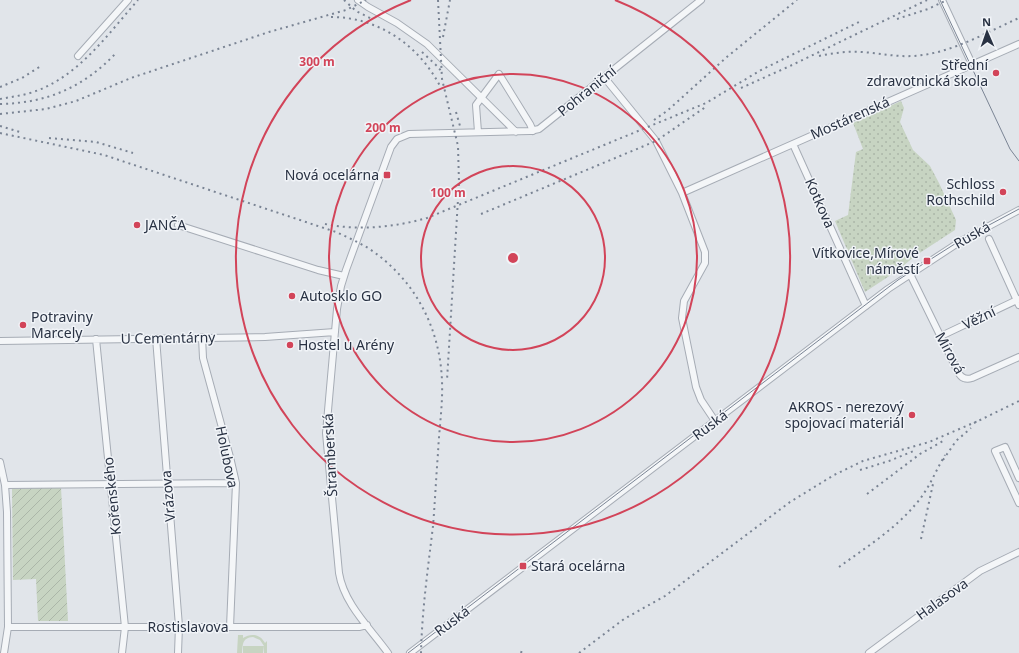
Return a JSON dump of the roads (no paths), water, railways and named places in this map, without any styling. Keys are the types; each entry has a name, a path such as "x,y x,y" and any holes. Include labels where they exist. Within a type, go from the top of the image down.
{"street":[{"path":"78,56 128,0"},
{"path":"358,0 368,7 394,20 427,44 516,132"},
{"name":"Pohraniční","path":"362,223 389,150 393,142 402,136 409,134 455,132 516,132 533,131 542,128 701,0"},
{"path":"942,0 972,64"},
{"name":"Mostárenská","path":"682,193 1019,44"},
{"path":"478,132 476,105 499,74 533,131"},
{"path":"604,77 656,141 682,193 705,252 705,263 684,301 682,318 696,387 701,400 715,421"},
{"name":"Kotkova","path":"793,144 866,306"},
{"name":"Ruská","path":"410,653 866,306 910,274 961,241 1019,210"},
{"name":"Štramberská","path":"362,223 344,276 339,300 326,433 341,582 347,596 388,653"},
{"path":"178,225 312,268 344,276"},
{"name":"Věžní","path":"941,336 1018,301 989,239"},
{"name":"Mírová","path":"910,274 961,376 965,379 972,378 1019,357"},
{"name":"U Cementárny","path":"0,341 265,337 335,332"},
{"name":"Holubova","path":"202,337 203,358 236,482 230,627"},
{"name":"Vrázova","path":"156,338 179,626 178,653"},
{"name":"Kořenského","path":"96,339 124,627 122,653"},
{"path":"1019,478 1005,447 995,452 1019,503"},
{"path":"0,462 5,485 7,529 8,627 4,653"},
{"path":"5,485 236,482"},
{"path":"0,530 7,529"},
{"name":"Halasova","path":"869,653 980,571 1019,552"},
{"path":"0,614 8,614"},
{"name":"Rostislavova","path":"8,627 359,627 367,625"}],"tram line":[{"path":"940,0 1010,149 1019,161"},
{"path":"408,653 898,280 961,240 1019,209"}],"railway":[{"path":"0,99 30,93 47,86 77,67 103,41 138,0"},
{"path":"344,0 356,11 372,19"},
{"path":"0,114 46,109 76,101 131,78 269,32 346,10 366,0"},
{"path":"438,0 442,79 458,146 459,183 447,380"},
{"path":"443,37 450,0"},
{"path":"654,120 667,111 728,56 797,0"},
{"path":"741,88 927,0"},
{"path":"897,19 928,9 947,0"},
{"path":"331,17 349,18 365,22 381,28 396,37 410,47 422,59 441,88"},
{"path":"819,56 850,52 868,52 900,56 927,54 967,42 1019,18"},
{"path":"325,224 364,228 390,226 427,218 706,103 761,70 861,21"},
{"path":"0,104 34,100 64,91 92,75 117,52"},
{"path":"422,52 442,72"},
{"path":"0,87 22,78 41,66"},
{"path":"481,214 656,141 707,106"},
{"path":"456,112 460,126"},
{"path":"0,126 20,132"},
{"path":"0,133 104,155 336,232 368,248 399,274 422,306 430,323 440,361 442,381 434,517 424,605 421,653"},
{"path":"49,138 96,142 133,153"},
{"path":"974,423 1019,401"},
{"path":"579,653 624,619 665,596 790,502 834,475 863,461 929,442 978,421"},
{"path":"943,460 956,441 971,428"},
{"path":"867,494 920,454 943,441"},
{"path":"860,470 889,461 916,450"},
{"path":"839,567 879,538 907,514 924,494 945,455"},
{"path":"921,539 933,484"}],"place":[{"name":"Střední zdravotnická škola","path":"996,73"},
{"name":"Nová ocelárna","path":"387,175"},
{"name":"Schloss Rothschild","path":"1003,192"},
{"name":"JANČA","path":"137,225"},
{"name":"Vítkovice,Mírové náměstí","path":"927,261"},
{"name":"Autosklo GO","path":"292,296"},
{"name":"Potraviny Marcely","path":"23,325"},
{"name":"Hostel u Arény","path":"290,345"},
{"name":"AKROS - nerezový spojovací materiál","path":"912,415"},
{"name":"Stará ocelárna","path":"523,566"}]}
